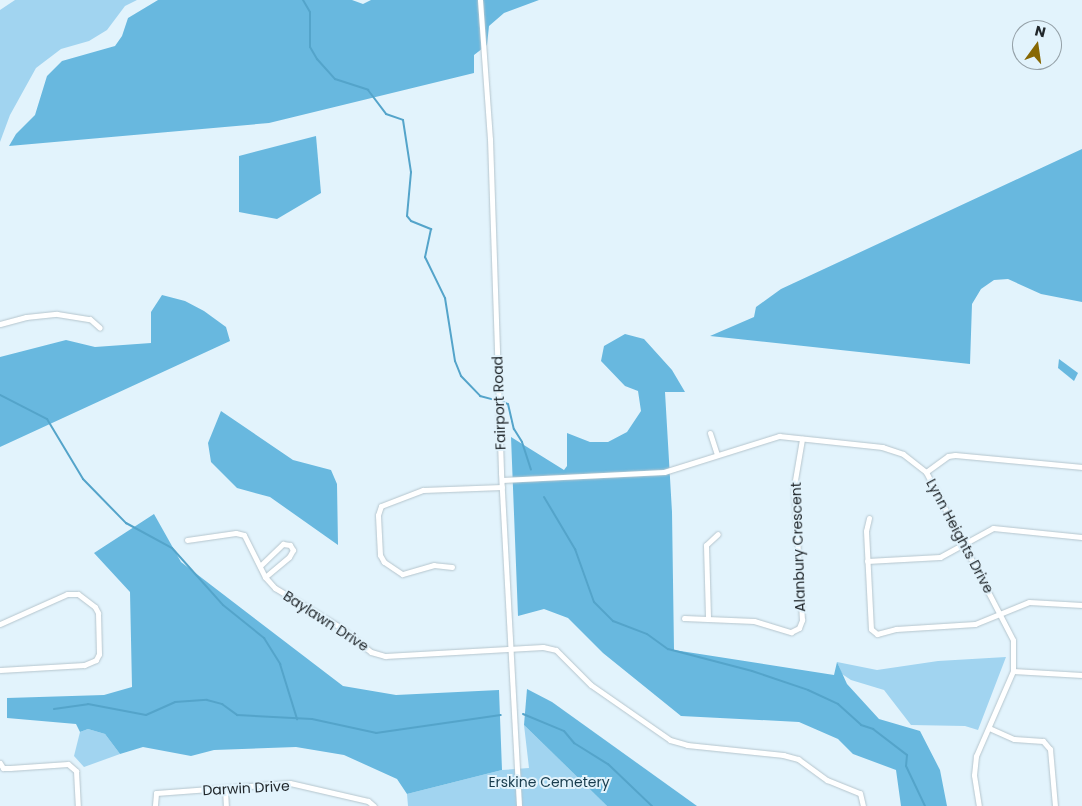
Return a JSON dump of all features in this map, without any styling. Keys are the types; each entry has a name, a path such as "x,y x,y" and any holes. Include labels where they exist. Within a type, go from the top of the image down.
{"street":[{"name":"Fairport Road","path":"480,0 490,139 502,487 518,806"},
{"path":"0,324 26,317 57,314 90,319 100,328"},
{"path":"710,433 717,454"},
{"name":"Lynn Heights Drive","path":"502,480 649,475 766,438 802,439 893,450 926,472 1002,613 1013,640 1013,671 976,756 974,775 979,806"},
{"name":"Alanbury Crescent","path":"684,618 708,617 754,621 791,632 799,628 802,620 794,486 802,439"},
{"path":"926,472 948,456 955,455 1082,467"},
{"path":"452,567 434,565 402,574 384,562 380,556 378,515 381,506 423,490 502,487"},
{"path":"869,518 867,561 871,629 877,634 896,628 974,624 1029,602 1082,605"},
{"path":"867,561 940,557 993,528 1082,537"},
{"name":"Baylawn Drive","path":"187,540 236,533 244,534 265,577 274,588 338,626 372,652 385,656 543,647 556,650 591,685 670,740 688,745 783,754 798,759 827,780 860,793 863,806"},
{"path":"708,617 706,545 718,534"},
{"path":"260,566 283,544 290,545 293,550 289,557 265,577"},
{"path":"0,624 67,594 78,594 95,607 98,613 99,654 96,660 84,665 0,670"},
{"path":"1013,671 1082,675"},
{"path":"989,728 1014,739 1042,741 1050,749 1055,806"},
{"path":"0,763 3,768 68,764 76,771 78,806"},
{"name":"Darwin Drive","path":"155,805 156,793 290,784 368,801 374,806"},
{"path":"225,789 226,806"}],"green space":[{"path":"15,0 137,0 125,6 107,30 89,41 61,49 36,68 10,115 0,142 0,10"},
{"path":"1006,657 978,730 965,726 911,725 884,690 851,680 842,674 837,662 877,670 938,661"},
{"name":"Erskine Cemetery","path":"524,725 607,806 408,806 407,794 502,770 529,768"},
{"path":"88,729 105,734 120,754 84,767 74,756 80,732"}],"shaded area":[{"path":"158,0 352,0 363,4 371,0 539,0 504,13 489,26 487,45 474,55 474,73 269,123 9,146 16,134 35,115 47,76 62,61 115,46 122,36 128,18"},
{"path":"316,136 321,193 277,219 239,212 239,156"},
{"path":"1082,149 1082,302 1041,294 1008,279 994,280 981,289 972,304 970,364 710,336 754,317 756,307 781,289"},
{"path":"162,295 185,301 204,311 226,327 230,341 0,447 0,357 66,340 95,347 151,343 151,312"},
{"path":"625,334 644,339 672,370 685,392 665,392 672,512 674,650 834,675 837,662 847,684 879,719 920,731 940,770 947,806 901,806 896,770 853,754 838,739 799,722 681,716 603,653 568,618 544,609 518,616 511,437 564,470 567,466 567,433 590,442 608,442 627,432 641,411 638,391 625,386 601,361 604,346"},
{"path":"1059,359 1078,373 1074,381 1058,368"},
{"path":"221,411 293,460 331,470 337,484 338,545 270,497 237,488 211,462 208,443"},
{"path":"154,514 181,562 343,686 396,695 499,690 502,770 407,794 397,779 344,755 296,747 214,750 191,756 143,747 120,754 105,734 88,729 80,732 76,724 7,718 7,698 104,695 132,687 130,592 94,553"},
{"path":"527,689 552,702 697,806 607,806 524,725"}],"waterway":[{"path":"303,0 310,12 310,47 317,59 335,79 368,90 386,114 403,120 411,172 407,216 411,221 431,229 425,257 445,298 455,361 461,376 480,396 495,400"},
{"path":"0,395 47,419 83,479 126,523 172,548 223,605 264,638 280,664 297,719"},
{"path":"503,402 508,404 514,429 522,442 531,470"},
{"path":"544,497 575,549 594,602 613,621 647,634 668,649 752,671 808,690 838,704 861,725 873,729 907,755 906,766 925,806"},
{"path":"54,709 88,704 146,715 175,702 207,700 222,704 237,715 312,719 376,733 501,715"},
{"path":"523,714 564,731 574,743 608,764 652,806"}]}
